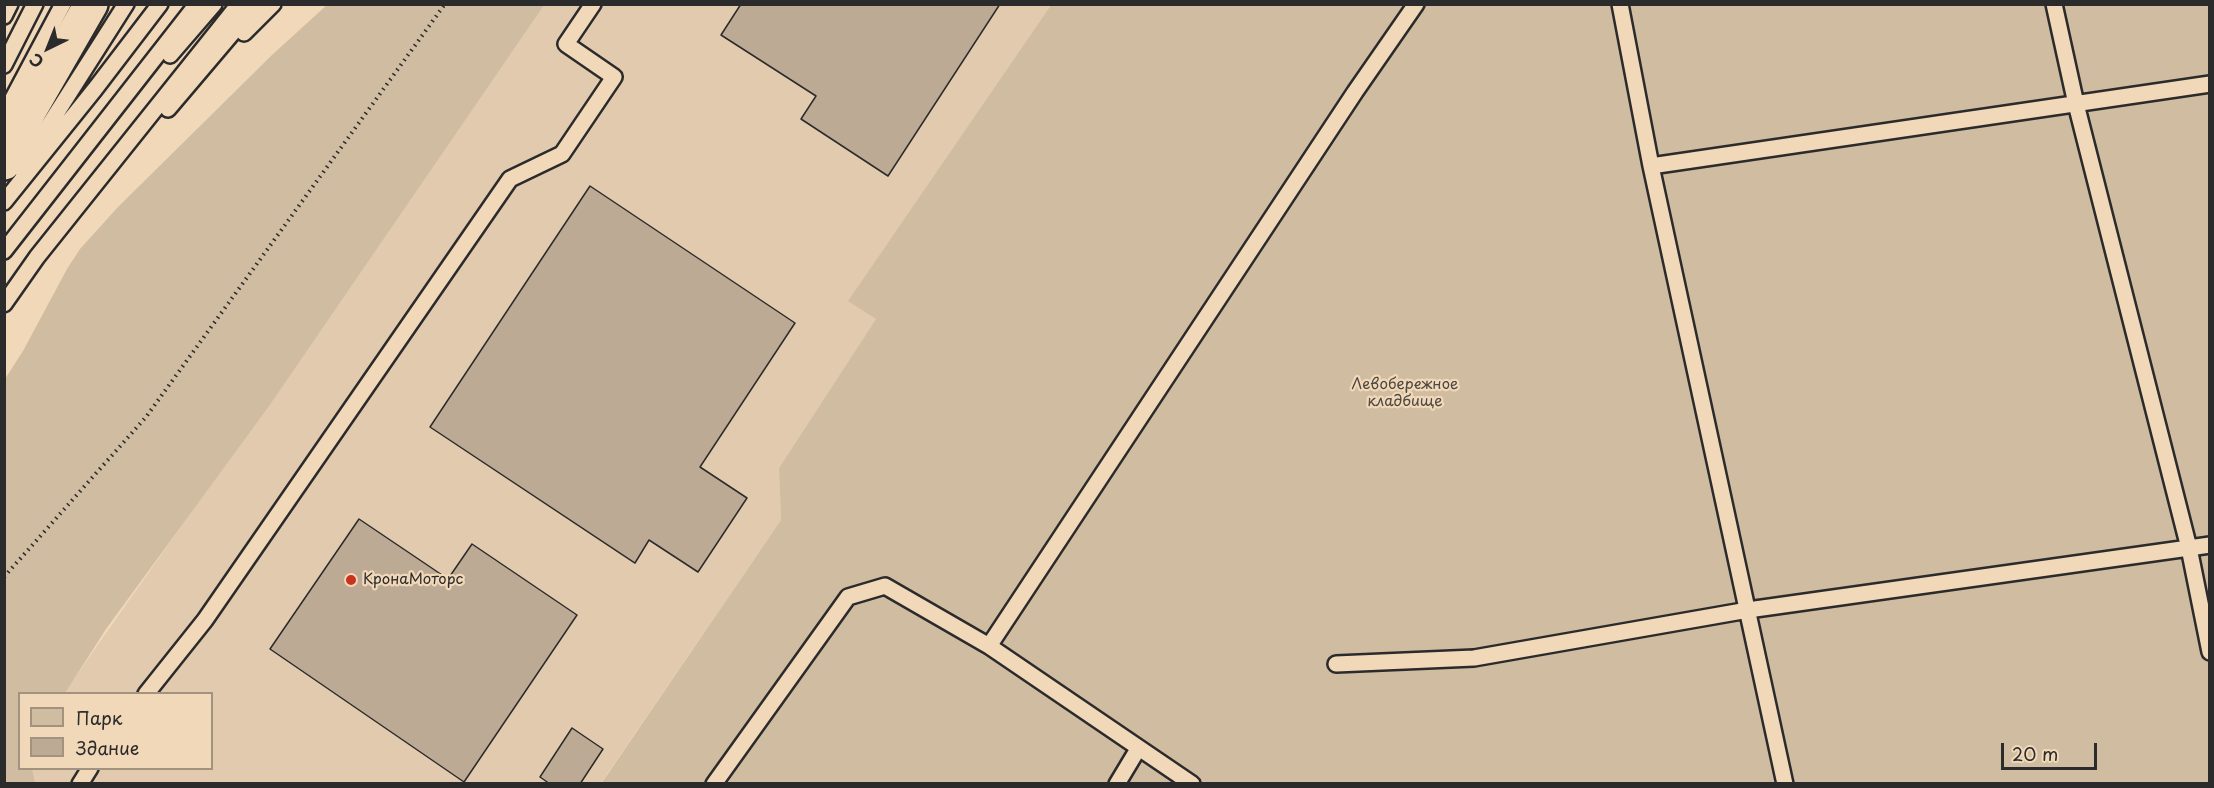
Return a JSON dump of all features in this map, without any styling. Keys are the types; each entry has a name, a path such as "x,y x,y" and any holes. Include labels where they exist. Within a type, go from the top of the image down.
{"highway":[{"path":"4,163 81,11"}],"lane":[{"path":"4,16 10,4"},
{"path":"4,65 35,4"},
{"path":"4,195 126,4"},
{"path":"90,59 134,4"},
{"path":"4,202 160,4"},
{"path":"95,89 172,4"},
{"path":"4,251 197,4"},
{"path":"50,193 214,4"},
{"path":"4,304 72,212 239,4"},
{"path":"72,212 171,105 257,4"},
{"path":"171,105 273,4"},
{"path":"147,692 206,620 510,179 562,154 614,77 566,44 593,4"},
{"path":"989,646 1348,102 1416,4"},
{"path":"1620,4 1651,165 1785,783"},
{"path":"2054,4 2076,104 2189,548 2210,652"},
{"path":"4,115 81,11"},
{"path":"1651,165 2210,84"},
{"path":"1336,664 1474,658 1748,610 2210,545"},
{"path":"714,783 848,597 885,586 989,646 1138,749 1192,783"},
{"path":"1117,783 1138,749"},
{"path":"80,783 89,770"}],"path":[{"path":"4,577 146,417 445,4"}],"shaded area":[{"path":"540,5 1051,5 849,300 876,319 779,468 781,520 601,783 21,784 13,766 18,767 18,770 213,770 213,692 65,692 288,374"}],"green space":[{"path":"328,4 544,5 269,406 106,629 66,692 18,692 18,770 32,770 35,783 5,783 5,379 80,249 118,207 272,55"},
{"name":"Левобережное кладбище","path":"1051,5 2209,5 2209,783 601,784 781,520 779,468 876,319 848,301"}],"building":[{"path":"741,4 1000,4 888,176 801,119 816,96 721,35"},
{"path":"590,186 795,323 700,467 747,498 698,572 649,540 635,563 430,427"},
{"path":"359,519 448,579 472,544 577,615 464,782 270,649"},
{"path":"572,728 603,749 580,784 550,784 540,777"}],"place":[{"name":"КронаМоторс","path":"351,580"}]}
